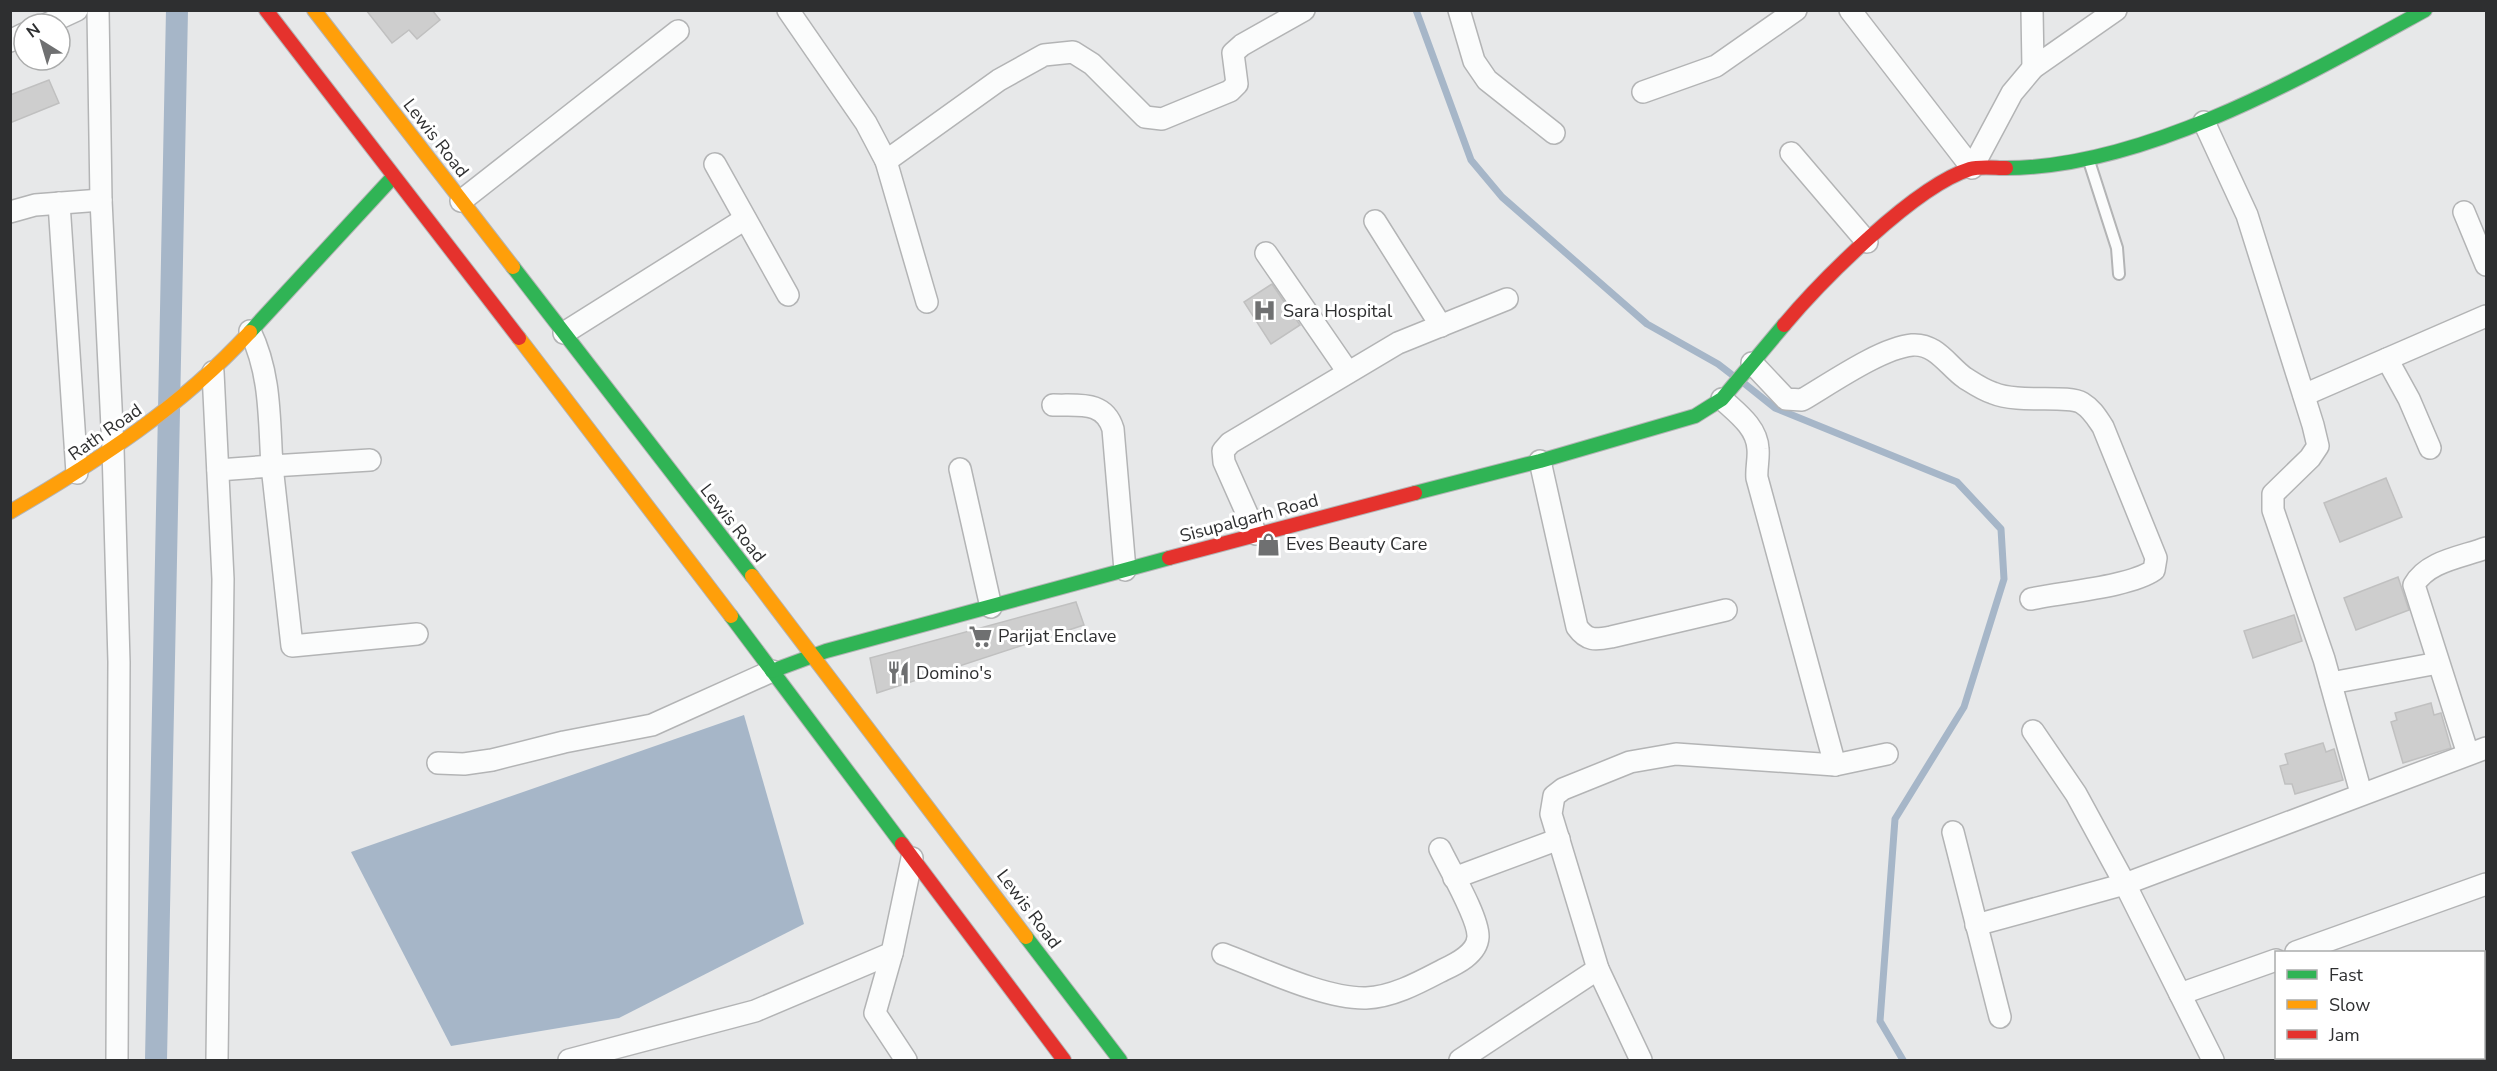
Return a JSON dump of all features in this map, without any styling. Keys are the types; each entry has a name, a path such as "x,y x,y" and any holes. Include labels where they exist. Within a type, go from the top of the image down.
{"main road":[{"path":"266,10 393,177 522,340 1064,1060"},
{"name":"Lewis Road","path":"314,10 416,158 461,201 1120,1060"},
{"path":"1972,168 2019,168 2089,160 2204,122 2341,56 2425,10"},
{"name":"Rath Road","path":"10,512 77,473 144,427 213,372 393,177 416,158"},
{"name":"Sisupalgarh Road","path":"772,671 812,656 1256,534 1540,461 1695,416 1725,394 1800,306 1868,242 1938,182 1972,168"}],"street":[{"path":"98,10 101,200 113,448 119,662 117,1060"},
{"path":"788,10 867,123 886,161 927,302"},
{"path":"886,161 989,87 1044,55 1072,52 1092,64 1145,117 1162,119 1230,92 1237,84 1233,53 1242,45 1304,10"},
{"path":"1459,10 1474,61 1487,80 1554,133"},
{"path":"1643,92 1716,66 1796,10"},
{"path":"1850,10 1972,168 2012,93 2033,68 2116,10"},
{"path":"2032,10 2033,68"},
{"path":"461,201 678,31"},
{"path":"2204,122 2247,215 2318,446 2310,458 2273,494 2273,510 2331,683 2361,793"},
{"path":"1791,153 1868,242"},
{"path":"715,164 788,295"},
{"path":"10,212 59,203 101,200"},
{"path":"59,203 77,473"},
{"path":"2464,212 2487,265"},
{"path":"564,333 745,219"},
{"path":"1375,221 1441,326"},
{"path":"1266,254 1348,372"},
{"path":"1256,534 1224,462 1223,451 1236,439 1398,343 1507,299"},
{"path":"2304,395 2487,316"},
{"path":"250,331 262,356 268,396 272,466 292,646 417,634"},
{"path":"1749,366 1786,399 1802,400 1891,350 1914,345 1929,347 1964,377 1992,393 2017,400 2070,399 2080,401 2092,410 2103,427 2156,558 2154,570 2145,576 2129,580 2031,599"},
{"path":"2387,359 2409,399 2430,448"},
{"path":"213,372 223,579 217,1060"},
{"path":"1725,394 1757,438 1759,452 1757,478 1834,765"},
{"path":"1053,405 1093,406 1103,410 1110,417 1113,429 1125,570"},
{"path":"218,470 370,460"},
{"path":"1540,461 1577,627 1583,636 1592,640 1611,637 1726,610"},
{"path":"960,469 991,607"},
{"path":"1976,925 2125,884 2477,751 2438,663 2414,585 2420,575 2432,567 2487,548"},
{"path":"2331,683 2438,663"},
{"path":"438,763 464,764 492,760 564,742 652,725 772,671"},
{"path":"2034,730 2076,794 2125,884 2213,1060"},
{"path":"1641,1060 1598,969 1551,814 1554,796 1563,789 1630,762 1676,754 1834,765 1887,754"},
{"path":"1953,832 2000,1017"},
{"path":"1454,878 1559,839"},
{"path":"1223,954 1333,993 1366,998 1390,994 1457,964 1473,950 1478,937 1471,912 1440,849"},
{"path":"906,1060 875,1013 892,953 912,858"},
{"path":"2299,951 2487,884"},
{"path":"569,1060 755,1011 892,953"},
{"path":"2180,994 2275,961"},
{"path":"1460,1060 1598,969"}],"lane":[{"path":"2089,160 2117,248 2119,273"}],"water":[{"path":"744,715 804,924 619,1018 451,1046 351,852"}],"building":[{"path":"366,10 432,10 440,20 417,39 409,30 392,43"},
{"path":"49,80 59,103 10,123 10,95"},
{"path":"1272,284 1300,325 1271,344 1244,302"},
{"path":"2386,478 2402,517 2340,542 2324,503"},
{"path":"2398,577 2409,610 2356,630 2344,598"},
{"name":"Parijat Enclave","path":"1076,602 1084,625 877,693 870,658"},
{"path":"2294,615 2302,641 2253,658 2244,631"},
{"path":"2431,703 2434,715 2441,713 2451,748 2403,763 2391,722 2397,720 2395,713"},
{"path":"2323,743 2326,752 2334,749 2343,780 2295,794 2292,784 2285,784 2280,766 2288,764 2285,754"}],"waterway":[{"path":"156,1060 177,10"},
{"path":"1416,10 1471,160 1502,197 1647,324 1718,364 1731,374"},
{"path":"1745,384 1775,408 1957,482 2001,529 2004,579 1964,707 1895,819 1880,1021 1903,1060"}],"traffic: fast":[{"path":"2006,168 2059,164 2113,153 2168,135 2223,114 2276,89 2425,10"},
{"path":"250,332 393,177"},
{"path":"513,267 752,576"},
{"path":"1415,493 1540,461 1695,416 1722,399 1784,325"},
{"path":"772,671 826,651 1169,558"},
{"path":"731,616 902,844"},
{"path":"1026,937 1120,1060"}],"traffic: slow":[{"path":"314,10 513,267"},
{"path":"10,512 75,473 167,409 250,332"},
{"path":"519,338 731,616"},
{"path":"752,576 1026,937"}],"traffic: jam":[{"path":"266,10 519,338"},
{"path":"1784,325 1845,260 1923,194 1970,169 2006,168"},
{"path":"1169,558 1415,493"},
{"path":"902,844 1064,1060"}],"place":[{"name":"Sara Hospital","path":"1265,311"},
{"name":"Eves Beauty Care","path":"1268,544"},
{"name":"Parijat Enclave","path":"980,636"},
{"name":"Domino's","path":"898,673"}]}
